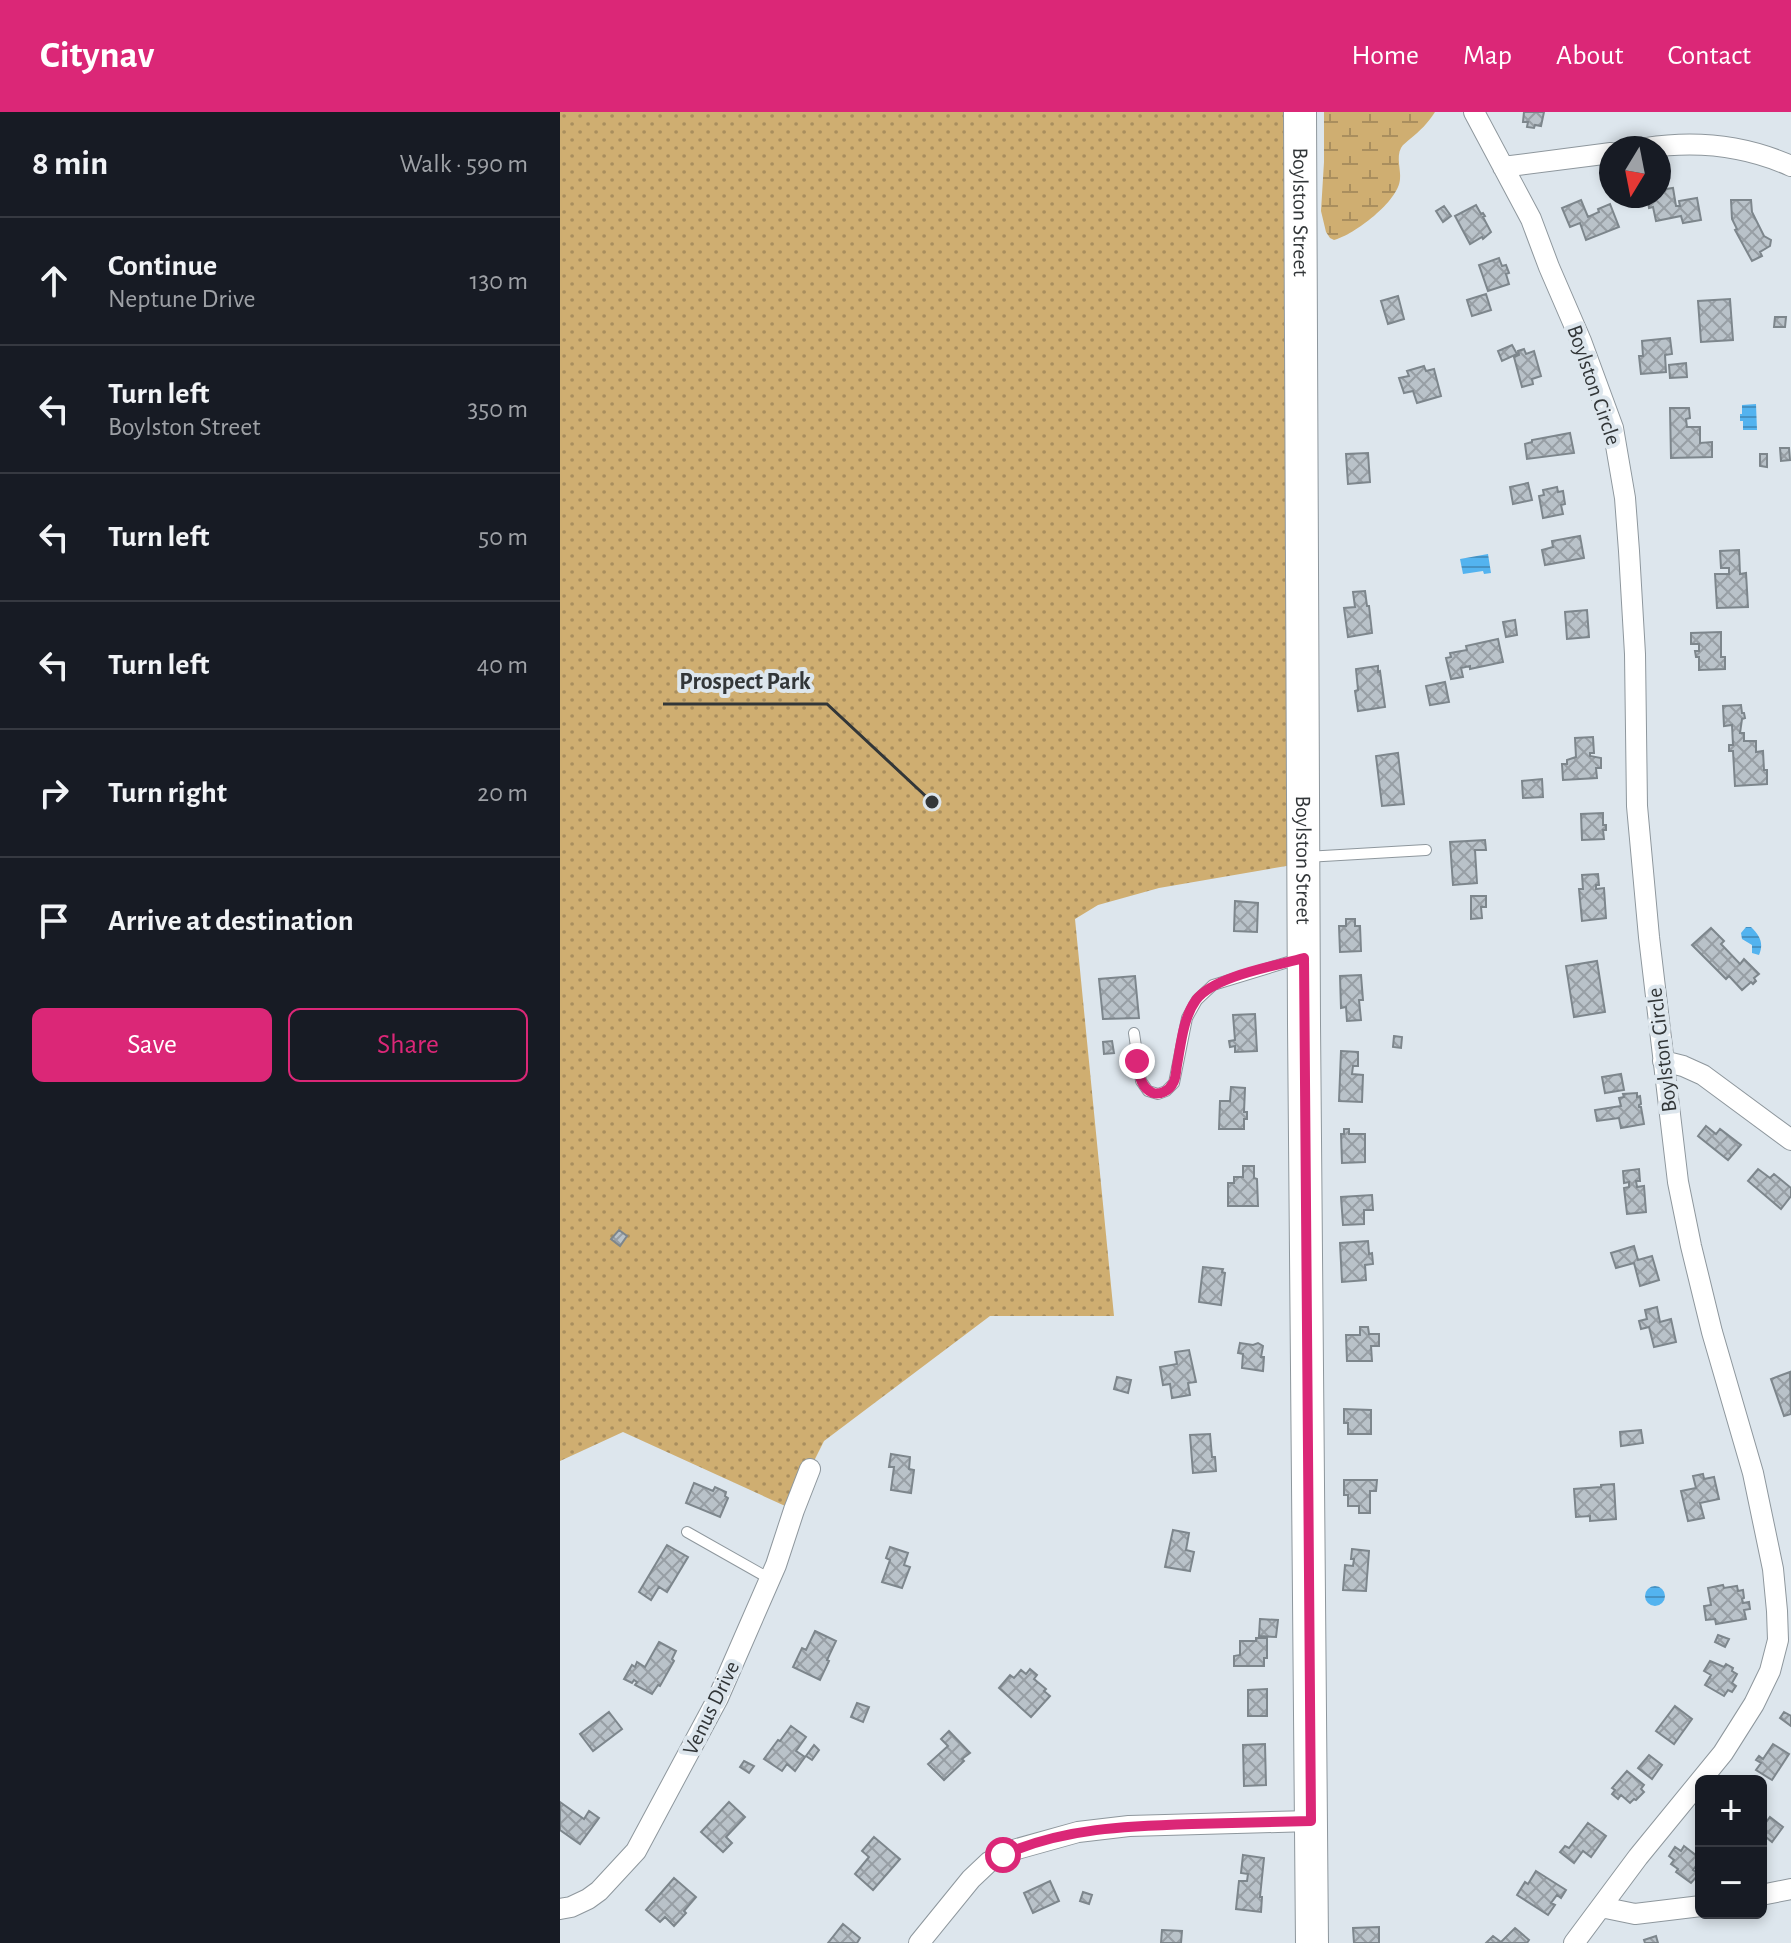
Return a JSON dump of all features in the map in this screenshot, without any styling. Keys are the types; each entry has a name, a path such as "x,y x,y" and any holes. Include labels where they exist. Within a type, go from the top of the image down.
{"main road":[{"name":"Boylston Street","path":"1300,112 1312,1943"}],"street":[{"name":"Boylston Circle","path":"1474,112 1531,219 1613,428 1623,486 1635,654 1637,806 1678,1182 1712,1332 1753,1473 1773,1569 1777,1611 1778,1640 1770,1671 1723,1753 1638,1857 1574,1943"},
{"path":"1671,145 1743,149 1791,166"},
{"path":"1503,167 1599,155"},
{"path":"1663,1061 1703,1075 1791,1140"},
{"name":"Venus Drive","path":"560,1909 580,1903 599,1891 636,1851 718,1698 770,1579 810,1469"},
{"path":"919,1943 971,1879 989,1862 1017,1849 1078,1832 1129,1826 1311,1821"},
{"path":"1767,1894 1791,1889"},
{"path":"1601,1907 1635,1914 1695,1907"}],"lane":[{"path":"1304,857 1426,850"},
{"path":"1134,1033 1141,1081 1148,1091 1158,1094 1166,1091 1174,1083 1187,1018 1197,1000 1213,985 1304,958"},
{"path":"687,1532 770,1579"}],"green space":[{"path":"560,112 1300,112 1304,863 1159,888 1098,905 1075,919 1114,1316 990,1316 824,1441 794,1510 623,1432 560,1461"},
{"path":"1324,112 1435,112 1401,148 1400,179 1392,197 1363,224 1334,240 1326,232 1321,211"}],"water":[{"path":"1756,404 1757,430 1743,430 1743,421 1740,421 1742,405"},
{"path":"1488,554 1491,573 1463,574 1460,559"},
{"path":"1746,927 1751,927 1759,937 1759,955 1752,953 1752,945 1742,939 1741,933"},
{"path":"1651,1586 1659,1586 1665,1596 1659,1606 1651,1606 1645,1600 1645,1592"}],"building":[{"path":"1524,112 1544,112 1541,126 1527,127 1528,122 1523,122"},
{"path":"1671,188 1676,206 1680,206 1679,201 1697,198 1701,220 1683,223 1681,216 1656,221 1653,208 1671,208"},
{"path":"1581,200 1588,217 1599,212 1600,208 1612,208 1619,227 1586,240 1580,223 1570,227 1562,208"},
{"path":"1731,200 1751,200 1752,212 1764,236 1771,240 1770,246 1760,252 1762,256 1752,261 1735,230"},
{"path":"1476,205 1485,216 1491,232 1470,244 1455,216"},
{"path":"1444,206 1451,216 1443,222 1436,211"},
{"path":"1499,258 1502,266 1506,265 1509,284 1488,291 1479,265"},
{"path":"1486,294 1491,310 1472,316 1467,300"},
{"path":"1398,296 1404,319 1388,324 1381,301"},
{"path":"1730,299 1733,340 1701,342 1698,301"},
{"path":"1775,317 1786,317 1785,327 1774,327"},
{"path":"1670,338 1672,354 1665,355 1666,372 1641,374 1639,356 1643,356 1642,341"},
{"path":"1512,345 1517,354 1502,361 1498,351"},
{"path":"1524,349 1526,354 1534,351 1541,376 1532,379 1533,384 1522,387 1514,357"},
{"path":"1686,363 1687,377 1670,378 1669,365"},
{"path":"1424,366 1426,371 1434,369 1441,396 1417,403 1413,391 1404,393 1399,378 1409,376 1407,371"},
{"path":"1670,408 1689,408 1687,427 1700,427 1700,443 1712,442 1712,457 1671,458"},
{"path":"1570,433 1574,453 1527,459 1525,444"},
{"path":"1780,448 1789,448 1790,460 1781,461"},
{"path":"1368,453 1370,482 1348,484 1346,454"},
{"path":"1760,454 1767,454 1767,467 1760,466"},
{"path":"1528,483 1532,500 1513,504 1510,487"},
{"path":"1557,487 1558,492 1563,491 1563,514 1543,518 1539,496 1544,495 1543,490"},
{"path":"1580,536 1584,558 1545,565 1542,550 1553,547 1552,541"},
{"path":"1739,550 1740,574 1746,573 1748,607 1717,608 1715,574 1729,574 1729,568 1721,568 1720,551"},
{"path":"1365,591 1372,633 1348,637 1344,608 1355,607 1353,592"},
{"path":"1587,610 1589,637 1567,639 1565,612"},
{"path":"1515,620 1517,635 1506,637 1503,622"},
{"path":"1721,632 1721,657 1725,657 1725,669 1699,670 1699,657 1696,657 1695,651 1699,651 1699,644 1691,644 1691,633"},
{"path":"1498,639 1503,662 1461,668 1463,677 1451,679 1446,658 1451,657 1450,653"},
{"path":"1378,666 1385,707 1358,711 1356,669"},
{"path":"1445,682 1449,702 1430,705 1426,686"},
{"path":"1741,705 1745,718 1742,719 1740,733 1744,733 1744,741 1756,741 1756,752 1763,751 1767,784 1735,786 1733,751 1729,751 1729,745 1733,745 1732,725 1724,726 1723,706"},
{"path":"1593,737 1594,753 1590,756 1601,758 1601,768 1596,768 1597,778 1563,780 1562,764 1576,757 1575,738"},
{"path":"1398,753 1404,804 1382,806 1376,756"},
{"path":"1542,779 1543,797 1523,798 1522,781"},
{"path":"1603,813 1603,825 1606,825 1604,839 1582,840 1581,814"},
{"path":"1485,840 1486,850 1475,850 1477,883 1453,885 1450,842"},
{"path":"1598,874 1599,885 1596,889 1604,888 1606,918 1582,921 1579,889 1583,889 1582,875"},
{"path":"1471,896 1486,896 1486,907 1481,907 1482,918 1471,919"},
{"path":"1235,901 1258,903 1257,932 1234,931"},
{"path":"1346,919 1355,919 1355,926 1360,926 1361,951 1340,952 1339,926 1346,926"},
{"path":"1711,928 1740,964 1744,959 1759,974 1753,984 1751,982 1742,990 1729,976 1726,979 1692,945"},
{"path":"1597,961 1605,1012 1574,1017 1566,966"},
{"path":"1361,975 1361,1020 1347,1021 1346,1007 1341,1008 1340,976"},
{"path":"1135,976 1139,1018 1103,1019 1099,979"},
{"path":"1255,1014 1257,1051 1235,1052 1235,1046 1230,1047 1229,1041 1235,1040 1233,1015"},
{"path":"1394,1036 1402,1037 1401,1048 1393,1047"},
{"path":"1112,1041 1114,1053 1104,1054 1103,1042"},
{"path":"1341,1051 1358,1052 1358,1066 1353,1066 1352,1074 1363,1075 1362,1102 1339,1101"},
{"path":"1621,1074 1624,1090 1605,1093 1602,1077"},
{"path":"1231,1087 1245,1088 1244,1112 1247,1112 1247,1119 1244,1119 1244,1129 1219,1129 1220,1101 1230,1101"},
{"path":"1637,1093 1644,1124 1621,1128 1619,1118 1597,1121 1595,1110 1621,1106 1619,1098 1624,1097 1623,1094"},
{"path":"1706,1126 1716,1134 1720,1129 1741,1145 1728,1160 1698,1136"},
{"path":"1344,1129 1349,1129 1349,1134 1365,1134 1365,1162 1342,1163 1341,1134 1344,1134"},
{"path":"1243,1166 1254,1166 1258,1206 1228,1206 1228,1183 1234,1183 1234,1177 1243,1177"},
{"path":"1639,1169 1640,1181 1636,1181 1637,1187 1644,1186 1646,1212 1627,1214 1624,1188 1629,1187 1629,1182 1624,1183 1623,1171"},
{"path":"1758,1169 1770,1178 1774,1174 1791,1188 1791,1196 1781,1209 1748,1181"},
{"path":"1372,1195 1373,1210 1364,1210 1364,1224 1343,1225 1341,1197"},
{"path":"619,1230 627,1236 620,1246 611,1239"},
{"path":"1368,1241 1373,1264 1365,1265 1366,1280 1342,1282 1340,1243"},
{"path":"1634,1246 1638,1260 1652,1256 1659,1280 1640,1286 1634,1263 1616,1268 1611,1253"},
{"path":"1203,1267 1223,1269 1225,1273 1221,1305 1199,1302"},
{"path":"1657,1307 1660,1322 1671,1319 1676,1342 1654,1347 1649,1327 1641,1329 1639,1321 1647,1319 1645,1310"},
{"path":"1360,1327 1368,1327 1369,1334 1379,1334 1379,1346 1371,1346 1372,1361 1347,1361 1346,1335 1360,1335"},
{"path":"1240,1343 1263,1346 1263,1371 1242,1368 1243,1354 1238,1353"},
{"path":"1189,1350 1196,1382 1188,1383 1190,1395 1172,1398 1170,1384 1163,1385 1160,1367 1177,1364 1175,1352"},
{"path":"1790,1372 1791,1414 1784,1416 1771,1379"},
{"path":"1117,1377 1131,1380 1128,1393 1114,1389"},
{"path":"1344,1409 1371,1410 1371,1434 1348,1434"},
{"path":"1641,1430 1643,1443 1621,1446 1620,1432"},
{"path":"1210,1434 1216,1471 1193,1473 1190,1435"},
{"path":"891,1454 910,1457 909,1469 914,1470 911,1493 891,1490 894,1467 889,1467"},
{"path":"1703,1474 1704,1479 1714,1477 1719,1499 1700,1503 1704,1518 1688,1521 1681,1491 1696,1488 1693,1476"},
{"path":"1344,1480 1377,1480 1376,1491 1370,1491 1370,1513 1359,1513 1359,1506 1348,1506"},
{"path":"694,1483 713,1491 715,1487 726,1492 728,1498 720,1517 686,1503"},
{"path":"1614,1484 1616,1519 1590,1521 1590,1516 1576,1517 1574,1489"},
{"path":"1173,1530 1189,1533 1186,1550 1194,1552 1190,1571 1165,1567"},
{"path":"667,1545 688,1557 667,1592 659,1587 651,1600 639,1592"},
{"path":"890,1547 908,1553 904,1565 910,1567 902,1588 882,1582 890,1560 886,1558"},
{"path":"1352,1549 1369,1551 1366,1591 1343,1590 1345,1565 1353,1566"},
{"path":"1723,1585 1724,1588 1737,1586 1738,1591 1743,1590 1743,1603 1749,1602 1750,1609 1744,1610 1746,1619 1716,1624 1715,1619 1706,1620 1704,1606 1711,1605 1708,1588"},
{"path":"1260,1619 1278,1620 1276,1637 1259,1636"},
{"path":"815,1631 836,1641 820,1680 793,1667"},
{"path":"1718,1635 1729,1639 1725,1647 1715,1642"},
{"path":"1256,1638 1267,1638 1264,1666 1234,1666 1234,1656 1240,1655 1240,1641 1256,1641"},
{"path":"659,1642 676,1651 674,1661 652,1694 635,1685 637,1682 634,1680 632,1683 624,1679 637,1662 645,1667"},
{"path":"1710,1661 1733,1668 1732,1671 1737,1674 1732,1683 1736,1686 1732,1692 1728,1690 1724,1696 1705,1685 1711,1675 1704,1671"},
{"path":"1030,1669 1037,1675 1034,1679 1050,1696 1031,1717 999,1688 1010,1675 1014,1678 1021,1670 1026,1674"},
{"path":"1267,1689 1267,1716 1248,1716 1248,1690"},
{"path":"857,1703 869,1707 863,1722 851,1717"},
{"path":"1675,1706 1692,1719 1674,1744 1656,1731"},
{"path":"609,1712 622,1729 593,1751 580,1734"},
{"path":"1784,1712 1791,1716 1791,1726 1780,1718"},
{"path":"791,1726 806,1737 796,1751 805,1757 795,1771 787,1764 782,1771 764,1759"},
{"path":"949,1731 970,1753 944,1780 928,1764 948,1746 941,1739"},
{"path":"1265,1744 1266,1785 1244,1786 1243,1745"},
{"path":"1773,1744 1789,1754 1772,1780 1756,1770 1761,1763 1756,1760 1759,1756 1763,1759"},
{"path":"814,1745 819,1750 812,1760 806,1756"},
{"path":"1649,1755 1662,1765 1652,1779 1638,1768"},
{"path":"744,1761 754,1766 749,1773 740,1767"},
{"path":"1627,1771 1644,1785 1641,1789 1644,1792 1630,1803 1621,1795 1618,1799 1612,1794 1615,1790 1612,1788"},
{"path":"560,1802 584,1819 589,1811 599,1818 580,1844 560,1830"},
{"path":"729,1802 745,1817 726,1837 732,1843 723,1852 701,1832"},
{"path":"1770,1817 1783,1827 1772,1842 1767,1838 1767,1821"},
{"path":"1588,1823 1606,1836 1591,1857 1583,1851 1574,1863 1560,1852 1565,1846 1569,1848"},
{"path":"874,1837 900,1859 873,1890 855,1874 869,1857 862,1851"},
{"path":"1684,1846 1695,1854 1695,1878 1691,1883 1671,1864 1674,1860 1669,1856 1675,1847 1681,1851"},
{"path":"1243,1855 1264,1858 1261,1912 1236,1909 1239,1881 1247,1881 1248,1874 1241,1873"},
{"path":"1536,1871 1566,1890 1561,1898 1557,1895 1551,1903 1555,1905 1548,1915 1517,1895"},
{"path":"674,1878 696,1897 674,1926 665,1917 660,1922 646,1910"},
{"path":"1050,1881 1059,1901 1033,1913 1024,1893"},
{"path":"1083,1892 1092,1895 1089,1904 1080,1901"},
{"path":"843,1924 860,1938 857,1943 828,1943"},
{"path":"1379,1927 1379,1943 1354,1943 1353,1928"},
{"path":"1515,1928 1529,1940 1527,1943 1486,1943 1493,1936 1501,1942"},
{"path":"1162,1930 1182,1931 1181,1943 1161,1943"},
{"path":"1656,1936 1658,1943 1645,1943 1644,1940"}],"place":[{"name":"Prospect Park","path":"932,802"}],"route":[{"path":"1003,1855 1078,1832 1129,1826 1311,1821 1304,958 1213,985 1197,1000 1187,1018 1174,1083 1166,1091 1158,1094 1148,1091 1141,1081 1137,1061"}]}
